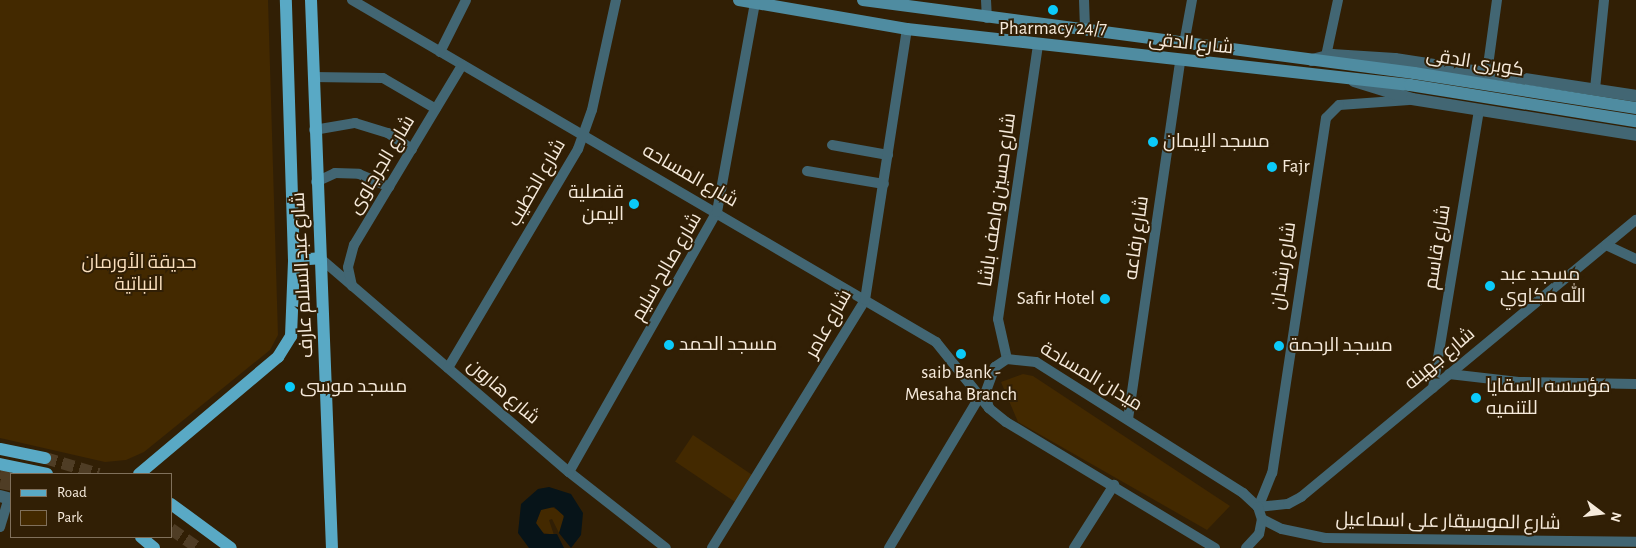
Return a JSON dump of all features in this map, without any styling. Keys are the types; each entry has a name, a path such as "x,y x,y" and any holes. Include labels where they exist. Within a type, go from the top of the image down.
{"main road":[{"name":"شارع عبد السلام عارف","path":"141,473 283,351 292,328 294,260 286,0"},
{"name":"شارع عبد السلام عارف","path":"311,0 314,130 332,548"},
{"name":"شارع الدقى","path":"739,0 907,28 1180,62 1350,80"},
{"name":"شارع الدقى","path":"863,0 882,1 987,18 1307,61"},
{"name":"كوبرى الدقى","path":"1307,61 1414,72 1636,108"},
{"name":"كوبرى الدقى","path":"1350,80 1410,85 1636,121"},
{"path":"294,260 320,258"},
{"path":"0,448 45,458"},
{"path":"0,464 42,473"},
{"path":"172,505 231,548"},
{"path":"142,538 154,548"}],"street":[{"name":"شارع المساحه","path":"352,0 718,212 936,342 981,394 989,408"},
{"path":"440,52 466,0"},
{"name":"شارع الخطيب","path":"448,368 584,135 616,0"},
{"path":"986,0 987,18"},
{"path":"1084,0 1085,31"},
{"path":"1184,44 1192,0"},
{"path":"1326,56 1338,0"},
{"path":"1487,73 1497,0"},
{"path":"1588,128 1600,110 1594,89 1604,0"},
{"name":"شارع صالح سليم","path":"569,472 718,212 755,2"},
{"name":"شارع عامر","path":"712,548 864,300 884,184 907,28"},
{"name":"شارع حسين واصف باشا","path":"1007,359 998,319 1038,44"},
{"name":"شارع الدقى","path":"1307,61 1326,56 1387,58 1633,96"},
{"name":"شارع رفاعه","path":"1128,419 1180,62"},
{"name":"شارع الجرجاوى","path":"352,287 350,256 462,65"},
{"path":"313,77 383,78 436,109"},
{"name":"شارع الدقى","path":"1350,80 1412,99 1630,134"},
{"path":"1630,134 1619,113 1633,96"},
{"name":"شارع رشدان","path":"1258,507 1272,473 1326,118 1339,105 1412,99"},
{"name":"شارع قاسم","path":"1433,388 1479,111"},
{"path":"314,130 355,123 388,132 412,149"},
{"path":"832,145 888,155"},
{"path":"807,171 884,184"},
{"path":"316,182 335,174 359,174 389,187"},
{"name":"شارع جهينه","path":"1258,507 1288,504 1301,496 1636,220"},
{"path":"1606,245 1636,259"},
{"name":"شارع هارون","path":"320,258 569,472 666,548"},
{"path":"1007,359 988,379 989,408 1215,548"},
{"name":"ميدان المساحة","path":"1007,359 1036,362 1128,419 1258,507"},
{"path":"1449,374 1519,382 1636,384"},
{"path":"889,548 981,394"},
{"path":"1074,548 1114,485"},
{"path":"0,527 7,498"},
{"path":"1246,548 1259,534 1262,519 1258,507"},
{"name":"شارع الموسيقار على اسماعيل","path":"1262,519 1282,529 1325,538 1636,542"}],"green space":[{"name":"حديقة الأورمان النباتية","path":"0,0 268,0 278,335 270,350 144,452 126,460 105,462 0,438"},
{"path":"1023,374 1033,376 1230,506 1207,530 1018,422 1001,382"},
{"path":"693,435 756,477 738,504 675,462"},
{"path":"549,506 562,512 565,521 559,533 552,519 549,520 554,535 540,532 536,523 541,510"}],"shaded area":[{"path":"549,487 571,494 583,513 581,535 571,548 559,533 564,516 554,507 541,510 536,523 544,534 557,534 564,548 529,548 518,533 521,504 538,489"}],"tunnel":[{"path":"45,458 96,473"},
{"path":"0,473 10,475"},
{"path":"0,483 10,485"},
{"path":"172,530 198,548"}],"place":[{"name":"Pharmacy 24/7","path":"1053,10"},
{"name":"مسجد الإيمان","path":"1153,142"},
{"name":"Fajr","path":"1272,167"},
{"name":"قنصلية اليمن","path":"634,204"},
{"name":"مسجد عبد الله مكاوي","path":"1490,286"},
{"name":"Safir Hotel","path":"1105,299"},
{"name":"مسجد الحمد","path":"669,345"},
{"name":"مسجد الرحمة","path":"1279,346"},
{"name":"saib Bank - Mesaha Branch","path":"961,354"},
{"name":"مسجد موسى","path":"290,387"},
{"name":"مؤسسه السقايا للتنميه","path":"1476,398"}]}
